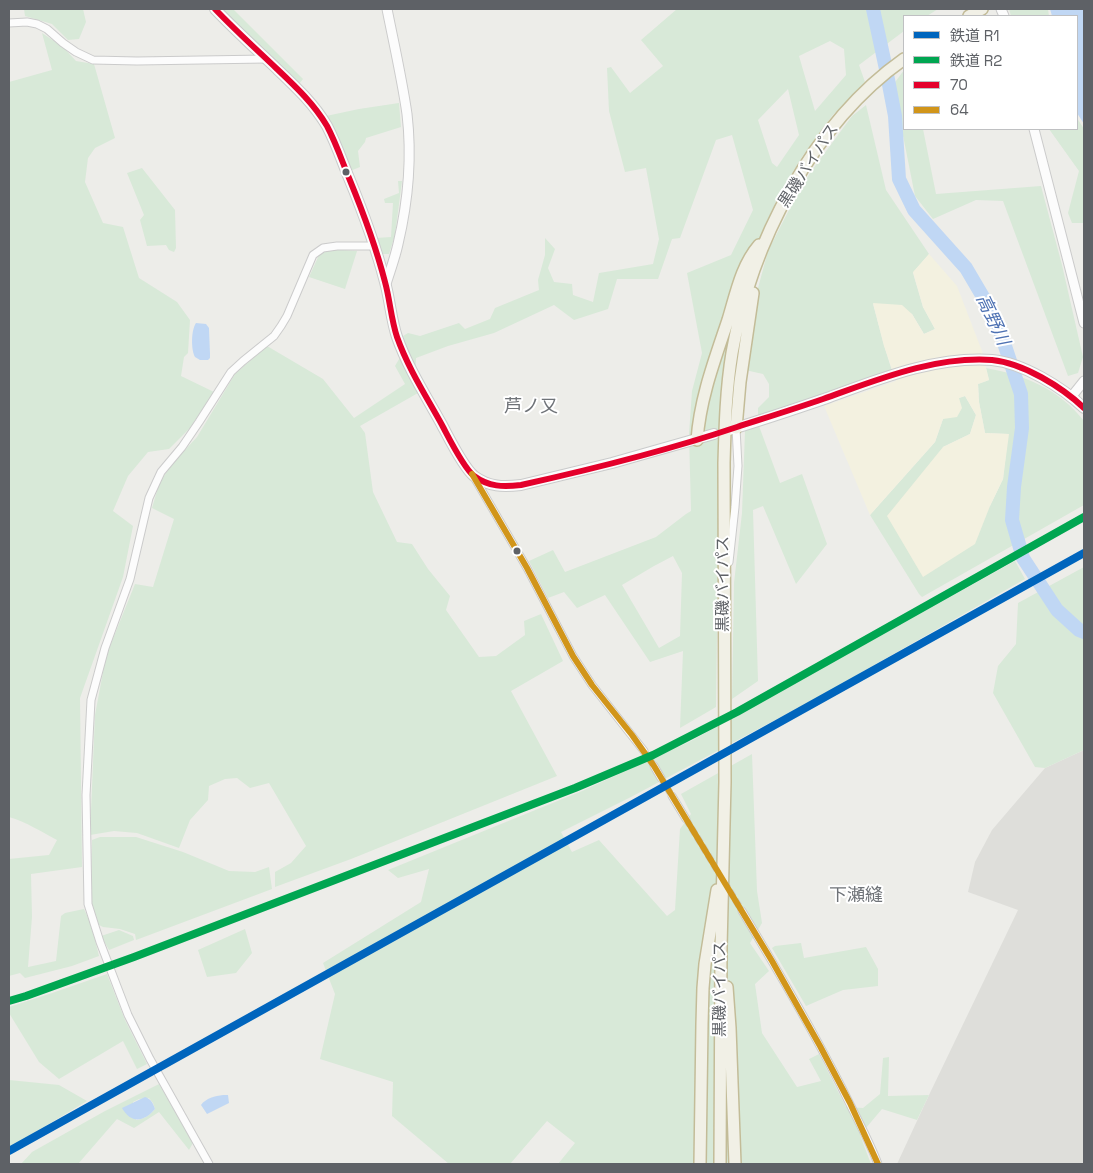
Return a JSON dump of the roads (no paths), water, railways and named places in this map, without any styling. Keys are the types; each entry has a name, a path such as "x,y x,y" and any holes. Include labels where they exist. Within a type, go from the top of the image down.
{"highway":[{"path":"971,15 982,9"},
{"name":"黒磯バイパス","path":"720,1164 721,948 725,782 724,463 732,354 745,298 768,234 786,197 810,158 840,119 869,88 903,60"},
{"path":"697,440 698,421 706,384 740,279 748,261 768,234"},
{"path":"733,429 750,308 763,247"},
{"path":"700,1164 703,988 724,848"},
{"path":"721,948 728,991 735,1164"}],"main road":[{"path":"215,9 318,111 341,156 375,246 386,284 390,312 397,338 452,444 472,474 494,486 521,486 714,434"},
{"path":"733,429 890,375 950,362 972,360 994,360 1028,370 1072,396 1084,408"}],"street":[{"path":"386,284 398,246 408,174 407,116 387,9"},
{"path":"9,31 13,23 27,22 38,24 76,52 93,60 266,59"},
{"path":"1034,130 1084,323"},
{"path":"209,1164 128,1015 100,942 88,904 86,795 91,700 105,648 130,579 149,498 164,467 182,447 231,372 274,336 287,316 313,255 323,248 375,246"},
{"path":"1072,396 1084,382"},
{"path":"724,590 731,550 738,466 733,429"},
{"path":"472,474 527,568 580,668 644,751"},
{"path":"654,766 661,778"},
{"path":"672,796 686,819"},
{"path":"742,911 820,1046 850,1103 878,1164"}],"water":[{"path":"1050,9 1084,9 1084,124 1078,115 1078,15 1052,15"},
{"path":"196,323 206,324 209,328 210,358 208,360 200,360 194,354 192,335"},
{"path":"228,1095 229,1103 207,1114 201,1105 208,1099"},
{"path":"145,1097 152,1102 155,1109 142,1119 129,1117 122,1108"}],"waterway":[{"name":"高野川","path":"873,9 895,116 899,179 914,210 966,268 996,319 1021,394 1022,428 1014,487 1012,520 1023,558 1057,610 1079,630 1084,632"}],"tunnel":[{"path":"644,751 654,766"},
{"path":"661,778 672,796"},
{"path":"686,819 742,911"}],"rail line":[{"name":"R2","path":"9,1001 134,957 575,788 653,755 737,712 1084,517"},
{"name":"R1","path":"9,1151 1084,553"}],"district":[{"name":"芦ノ又","path":"531,407"},
{"name":"下瀬縫","path":"856,896"}]}
